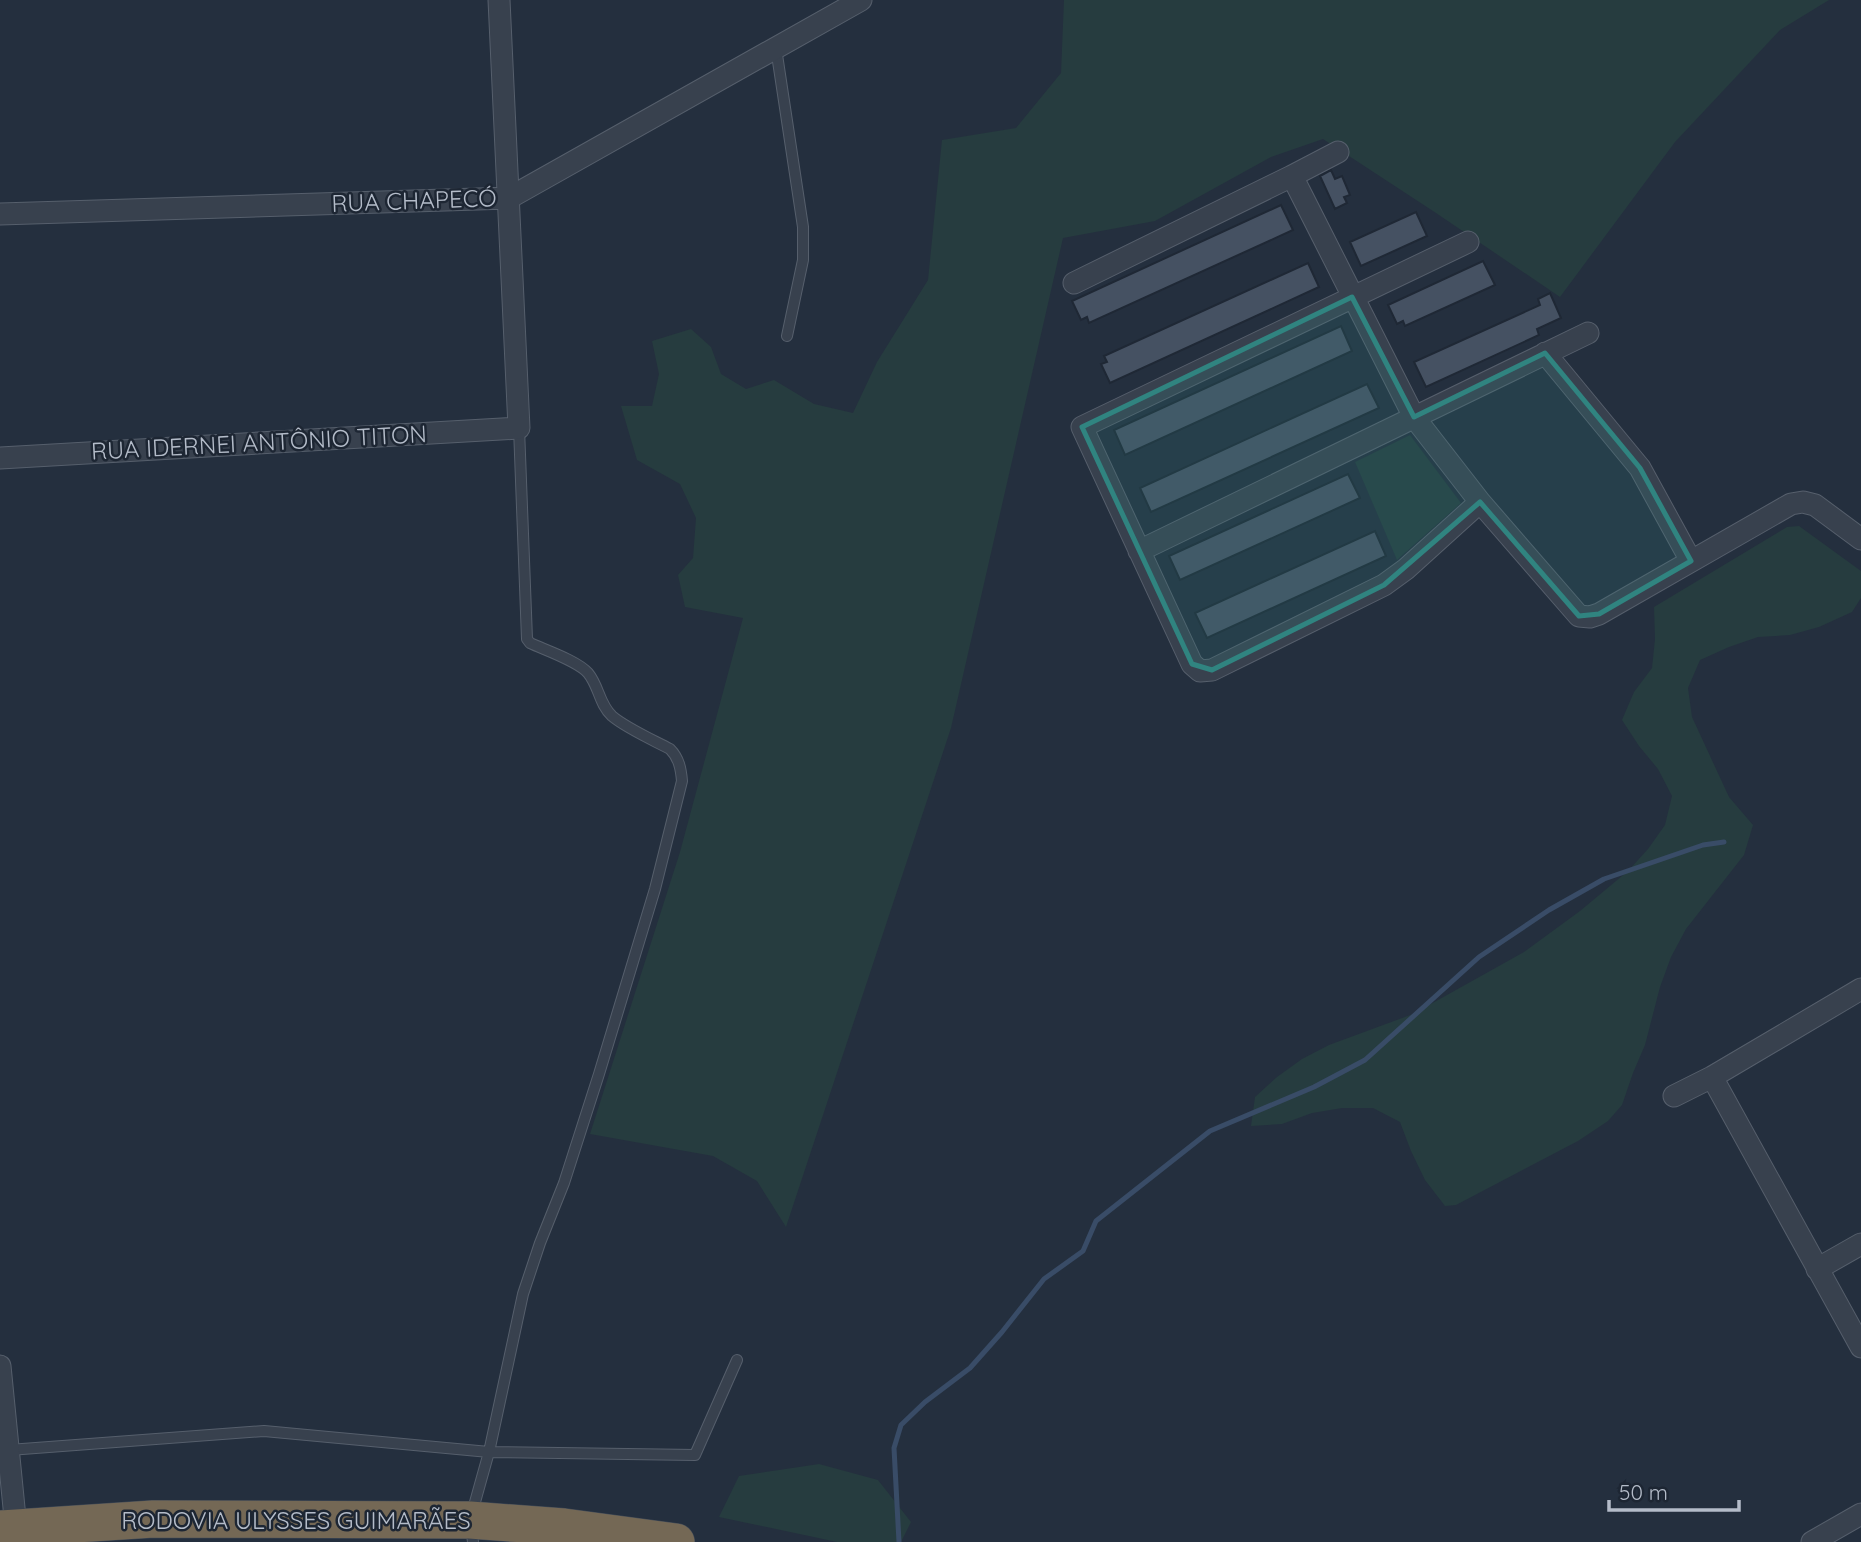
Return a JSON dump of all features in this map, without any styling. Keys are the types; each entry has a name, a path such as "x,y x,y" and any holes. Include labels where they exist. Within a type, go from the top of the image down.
{"highway":[{"name":"RODOVIA ULYSSES GUIMARÃES","path":"8,1529 74,1529 153,1519 471,1531 564,1527 676,1542"}],"street":[{"path":"499,0 519,428"},
{"name":"RUA CHAPECÓ","path":"0,214 509,198 861,0"},
{"path":"1074,283 1338,152"},
{"path":"1292,176 1413,417 1480,502 1579,616 1599,614 1791,504 1803,502 1815,505 1861,539"},
{"path":"1468,242 1082,427 1192,664 1200,671 1212,670 1384,585 1406,569 1480,502"},
{"path":"1139,551 1588,332"},
{"path":"1545,353 1640,468 1691,561"},
{"name":"RUA IDERNEI ANTÔNIO TITON","path":"0,458 519,428"},
{"path":"1674,1096 1712,1077 1861,989"},
{"path":"1712,1077 1861,1347"},
{"path":"1817,1269 1861,1244"},
{"path":"0,1366 9,1450 8,1529"},
{"path":"1811,1542 1861,1514"}],"lane":[{"path":"776,48 803,227 803,260 787,336"},
{"path":"471,1531 523,1294 564,1183 599,1074 655,889 682,781 681,769 674,754 614,718 601,701 589,674 581,667 530,643 527,639 519,428"},
{"path":"9,1450 264,1431 489,1452 695,1455 737,1360"}],"highlighted area":[{"path":"1352,297 1414,417 1545,353 1640,468 1691,561 1599,614 1579,616 1480,502 1384,585 1212,670 1192,664 1082,427"}],"green space":[{"path":"1064,0 1829,0 1780,30 1675,142 1560,297 1323,139 1271,157 1155,221 1063,238 951,728 786,1227 757,1181 713,1156 590,1134 680,852 743,618 685,607 678,575 693,558 696,518 680,484 637,460 621,406 652,406 659,374 652,341 691,329 711,347 721,374 746,389 774,380 814,404 853,413 877,362 928,280 942,140 1016,128 1061,73"},
{"path":"1410,435 1461,503 1397,560 1355,462"},
{"path":"1799,526 1861,571 1861,598 1852,612 1819,627 1790,635 1758,637 1700,660 1688,688 1692,717 1729,797 1753,825 1744,855 1686,929 1671,957 1645,1045 1622,1105 1608,1121 1578,1141 1456,1205 1445,1206 1425,1180 1400,1122 1373,1108 1342,1108 1312,1113 1282,1124 1251,1126 1255,1097 1302,1059 1329,1045 1413,1014 1524,952 1628,871 1665,825 1672,796 1658,769 1622,720 1634,692 1652,668 1654,607 1787,527"},
{"path":"819,1464 878,1480 911,1522 901,1542 837,1542 719,1517 739,1476"}],"building":[{"path":"1331,170 1335,179 1342,176 1350,195 1344,197 1347,203 1335,209 1320,176"},
{"path":"1281,205 1293,230 1089,323 1087,317 1081,320 1072,301"},
{"path":"1416,212 1427,236 1361,266 1350,242"},
{"path":"1483,261 1495,285 1405,326 1403,321 1397,324 1388,305"},
{"path":"1308,263 1319,287 1110,383 1101,364 1107,362 1104,356"},
{"path":"1550,293 1561,318 1537,329 1539,335 1426,387 1414,362 1540,305 1538,299"},
{"path":"1341,326 1352,351 1125,455 1114,430"},
{"path":"1367,384 1379,408 1151,512 1140,488"},
{"path":"1348,474 1360,498 1180,580 1169,556"},
{"path":"1375,531 1386,556 1207,638 1195,613"}],"waterway":[{"path":"899,1542 894,1448 901,1425 925,1402 970,1368 1044,1279 1083,1251 1096,1221 1210,1131 1314,1087 1365,1060 1479,957 1549,910 1604,879 1703,845 1724,842"}]}
